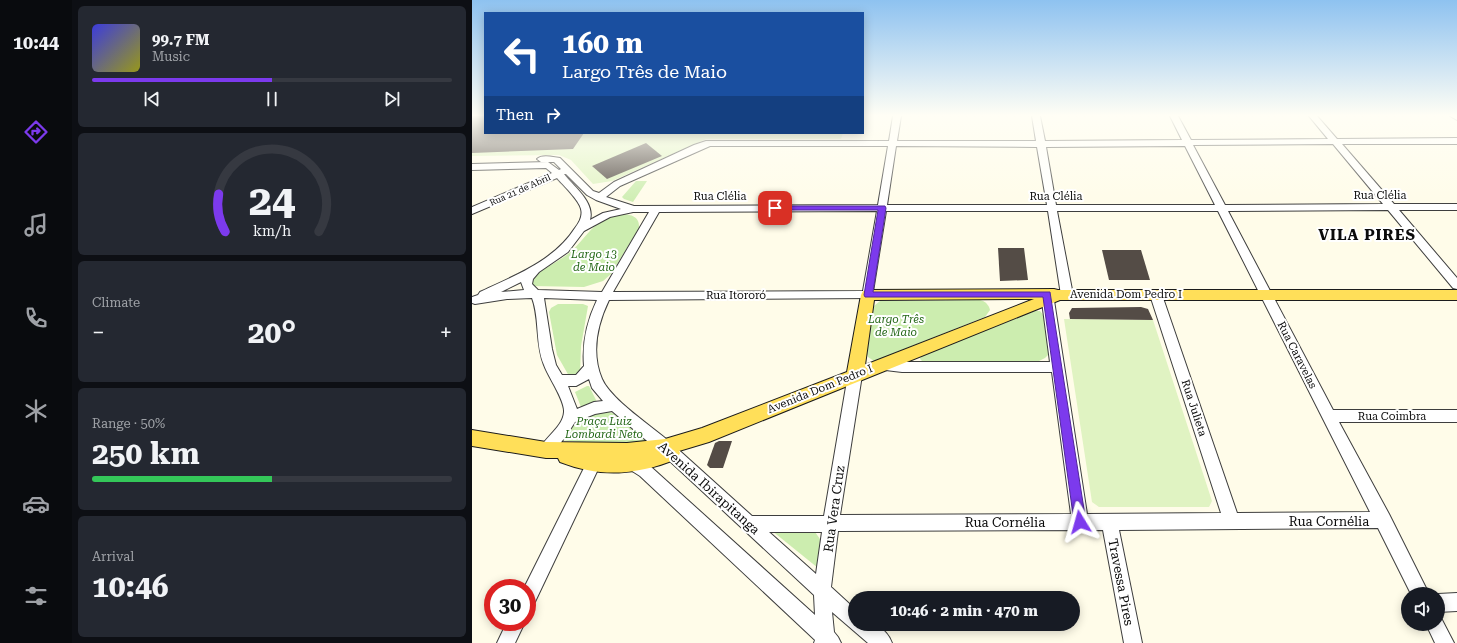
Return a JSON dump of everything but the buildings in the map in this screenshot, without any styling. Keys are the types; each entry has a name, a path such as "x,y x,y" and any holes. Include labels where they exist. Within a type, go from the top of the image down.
{"main road":[{"path":"854,375 868,295 984,294 1055,296"},
{"path":"984,294 993,304 996,315 994,321"},
{"name":"Avenida Dom Pedro I","path":"472,438 546,450 594,463 634,464 657,459 668,450 702,436 1055,296 1457,295"},
{"name":"Avenida Dom Pedro I","path":"546,450 668,450"}],"street":[{"path":"599,198 617,184 702,146"},
{"path":"868,295 892,146"},
{"path":"1041,146 1052,208 1058,367 1080,522"},
{"name":"Rua Caravelas","path":"1190,146 1416,587"},
{"path":"1338,146 1457,285"},
{"path":"472,162 557,160 586,190 599,198 633,208"},
{"path":"472,167 543,164 550,166 586,206 586,214 580,229 563,251 537,267 473,301"},
{"name":"Rua 21 de Abril","path":"472,211 567,170"},
{"name":"Rua Clélia","path":"656,208 1457,207"},
{"path":"580,229 607,215 633,208 656,208"},
{"path":"473,301 492,296 534,294 605,296 656,208"},
{"path":"537,267 528,277 526,286 538,299 544,347 556,379 571,408 570,418"},
{"name":"Rua Itororó","path":"605,296 868,295"},
{"name":"Rua Julieta","path":"1156,295 1232,521"},
{"name":"Avenida Ibirapitanga","path":"605,296 594,321 590,345 591,367 597,384 614,405 668,450 848,615"},
{"path":"882,365 902,367 1058,367"},
{"path":"556,379 572,382 578,381 587,374 591,367"},
{"name":"Rua Vera Cruz","path":"827,641 822,591 854,375"},
{"path":"546,450 570,418 594,408 614,405"},
{"name":"Rua Coimbra","path":"1328,416 1457,416"},
{"path":"536,582 594,463"},
{"path":"634,464 645,471 827,641"},
{"name":"Rua Cornélia","path":"748,524 1383,520"},
{"name":"Travessa Pires","path":"1109,522 1133,643"},
{"path":"1445,603 1457,602"},
{"path":"506,643 512,631"},
{"path":"868,631 883,643"},
{"path":"1439,631 1445,643"}],"green space":[{"path":"472,146 690,146 612,181 593,184 571,160 559,155 472,156"},
{"path":"636,181 647,181 633,202 624,199 622,197"},
{"name":"Largo 13 de Maio","path":"620,214 634,216 638,221 639,228 611,274 603,281 584,287 532,286 532,278 568,254 596,225 610,217"},
{"name":"Largo Três de Maio","path":"980,300 988,305 990,310 985,317 874,361 868,357 867,354 874,306 880,301"},
{"name":"Largo 13 de Maio","path":"558,304 583,304 588,306 581,346 580,375 569,376 557,355 549,312 551,308"},
{"name":"Largo Três de Maio","path":"1035,311 1040,311 1044,316 1049,354 1039,361 922,361 920,359 921,356"},
{"path":"1064,319 1153,320 1212,501 1209,507 1099,507 1092,502"},
{"path":"589,386 597,402 581,407 575,392"},
{"name":"Praça Luiz Lombardi Neto","path":"607,411 615,414 650,444 615,446 561,440 572,426 580,419"},
{"path":"771,530 815,532 820,539 818,568"}],"district":[{"name":"VILA PIRES","path":"1367,235"}],"route":[{"path":"775,208 882,208 868,295 1047,294 1080,522"}]}
